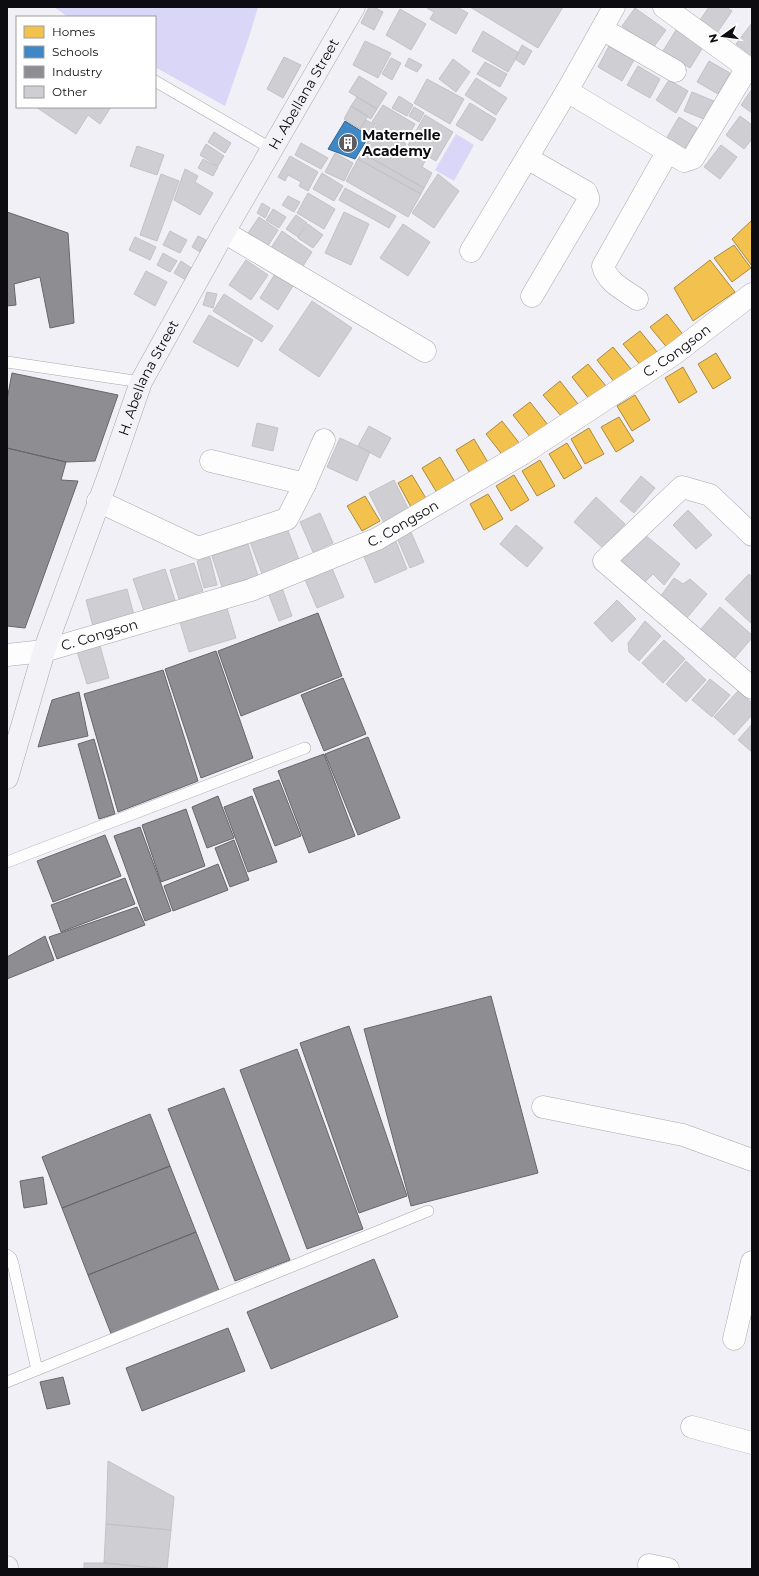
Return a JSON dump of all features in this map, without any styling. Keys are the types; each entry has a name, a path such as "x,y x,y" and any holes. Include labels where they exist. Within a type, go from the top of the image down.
{"main road":[{"name":"H. Abellana Street","path":"7,778 44,651 98,501 110,472 140,382 224,232 354,7"}],"street":[{"path":"471,251 568,91 614,7"},
{"path":"568,91 684,161 693,158 750,69 664,7"},
{"path":"602,29 675,71"},
{"path":"637,299 612,282 605,274 603,266 668,151"},
{"path":"527,158 586,192 588,197 588,201 532,296"},
{"path":"224,232 425,351"},
{"name":"C. Congson","path":"7,655 44,651 251,590 376,539 529,450 674,354 752,294"},
{"path":"98,501 198,548 287,519 305,484 324,440"},
{"path":"211,462 305,484"},
{"path":"752,535 710,495 682,487 604,561 752,688"},
{"path":"543,1107 683,1135 752,1160"},
{"path":"734,1339 752,1265"},
{"path":"692,1427 752,1443"}],"lane":[{"path":"156,82 272,149"},
{"path":"7,362 140,382"},
{"path":"7,862 305,748"},
{"path":"7,1382 428,1211"},
{"path":"7,1256 13,1264 37,1370"}],"shaded area":[{"path":"54,7 258,7 225,106 156,68 156,16 67,16"},
{"path":"456,134 474,145 454,181 435,170"}],"building: Homes":[{"path":"752,220 752,266 732,239"},
{"path":"734,245 751,268 732,282 714,258"},
{"path":"710,260 735,292 693,321 674,288"},
{"path":"667,314 685,337 669,350 650,327"},
{"path":"640,331 658,353 642,367 623,344"},
{"path":"613,347 631,369 615,383 597,360"},
{"path":"716,353 731,378 713,389 698,364"},
{"path":"588,364 606,386 590,400 572,377"},
{"path":"683,367 697,392 679,403 665,378"},
{"path":"560,381 578,404 562,417 543,395"},
{"path":"635,395 650,420 632,431 617,406"},
{"path":"530,402 548,425 531,438 513,415"},
{"path":"619,417 634,441 616,452 601,427"},
{"path":"502,421 520,444 504,457 486,434"},
{"path":"589,428 604,454 585,464 571,439"},
{"path":"474,439 489,464 471,475 456,450"},
{"path":"567,443 582,468 564,479 549,454"},
{"path":"440,457 455,482 437,493 422,468"},
{"path":"540,460 555,486 537,496 522,471"},
{"path":"412,475 427,500 412,509 398,483"},
{"path":"514,475 529,500 511,511 496,486"},
{"path":"488,494 503,519 484,530 470,504"},
{"path":"365,496 380,521 362,531 347,506"}],"building: Schools":[{"name":"Maternelle Academy","path":"345,121 369,136 355,159 328,149"}],"building: Industry":[{"path":"7,212 68,233 74,323 50,328 40,277 14,284 16,305 7,306"},
{"path":"12,373 118,395 95,461 66,462 7,448 7,400"},
{"path":"7,448 66,462 61,480 78,481 25,628 7,626"},
{"path":"318,613 342,676 241,716 218,651"},
{"path":"216,651 253,758 201,778 165,669"},
{"path":"163,670 198,781 118,812 84,694"},
{"path":"343,678 366,734 324,751 301,695"},
{"path":"79,692 88,736 38,747 52,700"},
{"path":"368,737 400,818 358,835 325,754"},
{"path":"94,739 115,814 99,819 78,744"},
{"path":"324,754 355,836 309,853 278,771"},
{"path":"279,780 301,836 275,846 253,789"},
{"path":"218,796 234,838 207,848 192,807"},
{"path":"252,796 277,862 248,872 224,807"},
{"path":"186,809 205,866 161,882 142,825"},
{"path":"140,827 171,911 145,921 114,836"},
{"path":"105,835 121,876 53,902 37,861"},
{"path":"234,840 249,880 230,887 215,848"},
{"path":"218,864 228,890 173,911 164,886"},
{"path":"125,878 135,904 61,932 51,905"},
{"path":"137,907 145,925 57,959 49,937"},
{"path":"45,936 54,960 7,979 7,957"},
{"path":"491,996 538,1173 411,1206 364,1029"},
{"path":"349,1026 407,1196 359,1213 300,1043"},
{"path":"297,1049 363,1229 307,1249 240,1070"},
{"path":"224,1088 290,1260 235,1281 168,1109"},
{"path":"150,1114 170,1166 62,1208 42,1157"},
{"path":"170,1166 196,1232 88,1275 62,1208"},
{"path":"43,1177 47,1204 24,1208 20,1181"},
{"path":"196,1232 220,1293 112,1336 88,1275"},
{"path":"374,1259 398,1317 271,1369 247,1312"},
{"path":"228,1328 245,1371 142,1411 126,1368"},
{"path":"63,1377 70,1404 47,1409 40,1382"}],"building: Other":[{"path":"369,7 374,7 383,12 374,30 361,23"},
{"path":"457,7 468,13 456,34 430,19 434,12 427,8"},
{"path":"470,7 563,7 538,48"},
{"path":"709,7 726,7 732,11 717,33 700,20"},
{"path":"635,8 666,30 653,48 622,26"},
{"path":"400,9 426,24 411,50 386,35"},
{"path":"752,23 752,56 736,44"},
{"path":"676,30 703,47 690,68 663,51"},
{"path":"483,31 519,53 508,72 472,51"},
{"path":"365,41 391,53 378,78 353,65"},
{"path":"522,45 532,51 524,65 515,59"},
{"path":"609,46 634,60 622,81 598,67"},
{"path":"284,57 301,65 283,98 267,89"},
{"path":"391,58 401,63 392,80 382,74"},
{"path":"409,58 422,65 417,72 405,66"},
{"path":"453,59 470,72 456,92 439,79"},
{"path":"709,61 730,73 718,94 697,82"},
{"path":"485,62 507,74 500,87 477,74"},
{"path":"638,66 660,79 650,98 627,85"},
{"path":"359,76 387,93 377,109 349,92"},
{"path":"476,78 507,98 496,115 465,95"},
{"path":"427,79 464,99 450,124 414,103"},
{"path":"669,80 688,91 676,113 656,100"},
{"path":"752,89 752,113 741,105"},
{"path":"692,92 714,101 706,120 684,111"},
{"path":"399,96 413,105 407,116 392,108"},
{"path":"357,97 377,109 371,119 351,106"},
{"path":"470,103 496,119 482,141 456,125"},
{"path":"383,105 415,124 405,142 372,122"},
{"path":"351,106 368,116 360,129 344,119"},
{"path":"414,107 424,113 419,122 409,116"},
{"path":"37,108 110,108 100,124 88,115 76,134"},
{"path":"425,115 453,132 436,161 408,145"},
{"path":"740,116 752,125 752,139 744,149 726,135"},
{"path":"679,117 697,128 684,150 666,139"},
{"path":"366,120 375,125 369,135 360,129"},
{"path":"376,126 406,144 404,147 426,159 422,167 432,173 424,188 362,153"},
{"path":"214,132 231,143 225,153 208,142"},
{"path":"301,143 328,158 321,169 295,155"},
{"path":"206,144 224,156 218,166 200,155"},
{"path":"721,145 737,157 720,179 704,167"},
{"path":"137,146 164,155 157,175 130,166"},
{"path":"335,153 353,163 344,181 325,172"},
{"path":"362,153 424,188 421,194 358,159"},
{"path":"290,156 318,172 308,191 299,186 301,182 288,175 285,181 278,177"},
{"path":"203,159 218,167 213,176 198,168"},
{"path":"358,159 421,194 408,217 346,181"},
{"path":"185,169 198,176 195,182 213,193 200,215 174,200"},
{"path":"322,173 343,186 334,201 313,189"},
{"path":"161,174 179,181 157,241 140,235"},
{"path":"438,174 459,191 434,228 412,213"},
{"path":"345,188 396,216 389,228 339,200"},
{"path":"308,193 335,209 324,229 297,213"},
{"path":"288,196 300,202 294,212 282,205"},
{"path":"262,203 270,208 265,218 257,213"},
{"path":"273,209 286,217 279,228 266,220"},
{"path":"344,212 369,224 351,265 325,253"},
{"path":"296,215 307,223 298,237 286,229"},
{"path":"259,217 278,230 266,249 246,236"},
{"path":"308,224 323,235 313,248 298,238"},
{"path":"403,224 430,242 408,276 380,258"},
{"path":"170,231 187,240 180,253 163,245"},
{"path":"282,231 312,252 298,274 267,254"},
{"path":"198,236 206,240 200,252 192,247"},
{"path":"135,237 156,247 150,260 129,250"},
{"path":"163,253 177,261 170,272 157,265"},
{"path":"246,260 268,275 251,300 229,285"},
{"path":"181,261 193,269 186,280 174,273"},
{"path":"146,271 167,282 155,306 134,294"},
{"path":"275,274 293,286 278,310 260,298"},
{"path":"207,292 217,294 213,308 203,305"},
{"path":"224,294 273,326 262,342 213,311"},
{"path":"312,301 352,328 319,377 279,350"},
{"path":"209,315 253,340 238,367 193,342"},
{"path":"257,423 278,428 273,451 252,446"},
{"path":"369,426 391,438 380,458 358,446"},
{"path":"340,438 370,452 357,481 327,467"},
{"path":"641,476 655,488 634,513 620,501"},
{"path":"394,480 411,514 386,527 369,493"},
{"path":"596,497 625,524 603,548 574,522"},
{"path":"688,510 712,535 696,549 673,525"},
{"path":"320,513 333,543 313,552 300,522"},
{"path":"516,525 543,548 527,567 500,544"},
{"path":"287,528 301,565 264,579 250,542"},
{"path":"410,530 424,562 410,568 397,538"},
{"path":"644,534 680,564 664,585 653,574 642,585 619,564"},
{"path":"395,539 407,569 375,583 362,552"},
{"path":"248,544 258,576 222,587 212,556"},
{"path":"210,557 217,585 204,588 197,561"},
{"path":"194,563 203,591 179,599 170,570"},
{"path":"331,566 344,597 317,608 304,577"},
{"path":"165,569 175,600 144,611 133,579"},
{"path":"749,574 752,577 752,624 725,599"},
{"path":"674,578 683,584 690,579 707,594 686,619 660,597"},
{"path":"281,585 292,616 279,621 267,590"},
{"path":"127,589 135,619 94,630 86,600"},
{"path":"617,600 636,619 612,642 594,623"},
{"path":"226,605 236,638 189,652 179,619"},
{"path":"720,607 752,635 752,638 734,659 701,629"},
{"path":"645,621 661,636 639,661 629,652 628,643"},
{"path":"664,640 685,659 663,683 642,663"},
{"path":"99,642 109,678 87,684 76,648"},
{"path":"686,661 706,680 686,702 666,684"},
{"path":"710,679 730,695 712,717 692,700"},
{"path":"738,691 752,703 752,715 734,735 714,717"},
{"path":"752,724 752,752 738,740"},
{"path":"108,1461 174,1497 171,1530 106,1524"},
{"path":"106,1524 171,1530 167,1569 104,1563"},
{"path":"84,1563 104,1563 167,1569 84,1569"}],"place":[{"name":"Maternelle Academy","path":"348,143"}]}
